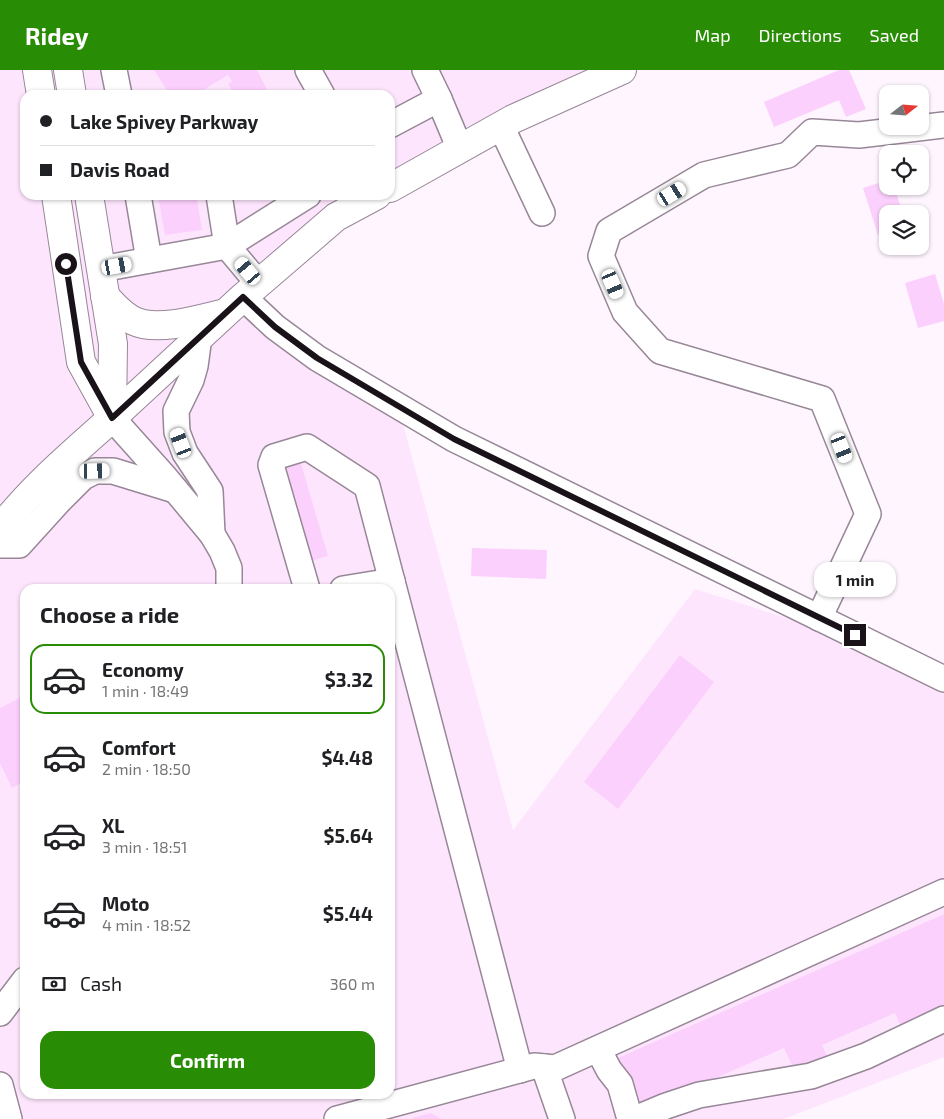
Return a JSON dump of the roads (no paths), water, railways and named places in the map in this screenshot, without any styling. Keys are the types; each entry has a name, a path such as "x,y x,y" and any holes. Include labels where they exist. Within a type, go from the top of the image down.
{"main road":[{"path":"38,70 40,90"},
{"path":"395,185 513,119 621,70"},
{"path":"57,200 81,362 112,418"},
{"path":"89,200 113,344 112,418"},
{"path":"0,529 60,464 242,298 336,217 367,200"},
{"path":"105,296 114,306 134,321 149,325 186,322 242,298"}],"street":[{"path":"114,70 118,90"},
{"path":"308,70 319,90"},
{"path":"425,70 460,149"},
{"path":"395,122 439,99"},
{"path":"820,618 868,514 822,399 660,351 625,312 601,256 609,231 704,175 788,155 812,132 859,135 944,125"},
{"path":"501,126 542,213"},
{"path":"139,200 150,260"},
{"path":"220,200 227,246 242,298 275,327 317,358 454,439 944,679"},
{"path":"100,269 227,246 300,200"},
{"path":"199,337 191,380 176,411 177,432 185,453 210,492 212,534"},
{"path":"112,418 212,534 229,568 229,584"},
{"path":"306,584 271,464 274,457 307,447 366,486 393,584"},
{"path":"0,545 19,545 83,477 95,471 113,471 176,490"},
{"path":"374,584 392,581"},
{"path":"395,592 520,1070"},
{"path":"337,1119 534,1066 555,1068 944,892"},
{"path":"0,1013 20,987"},
{"path":"635,1119 666,1106 699,1096 811,1076 866,1056 944,1019"},
{"path":"598,1049 609,1070 620,1084 630,1119"},
{"path":"544,1067 562,1119"},
{"path":"0,1085 9,1119"}]}
